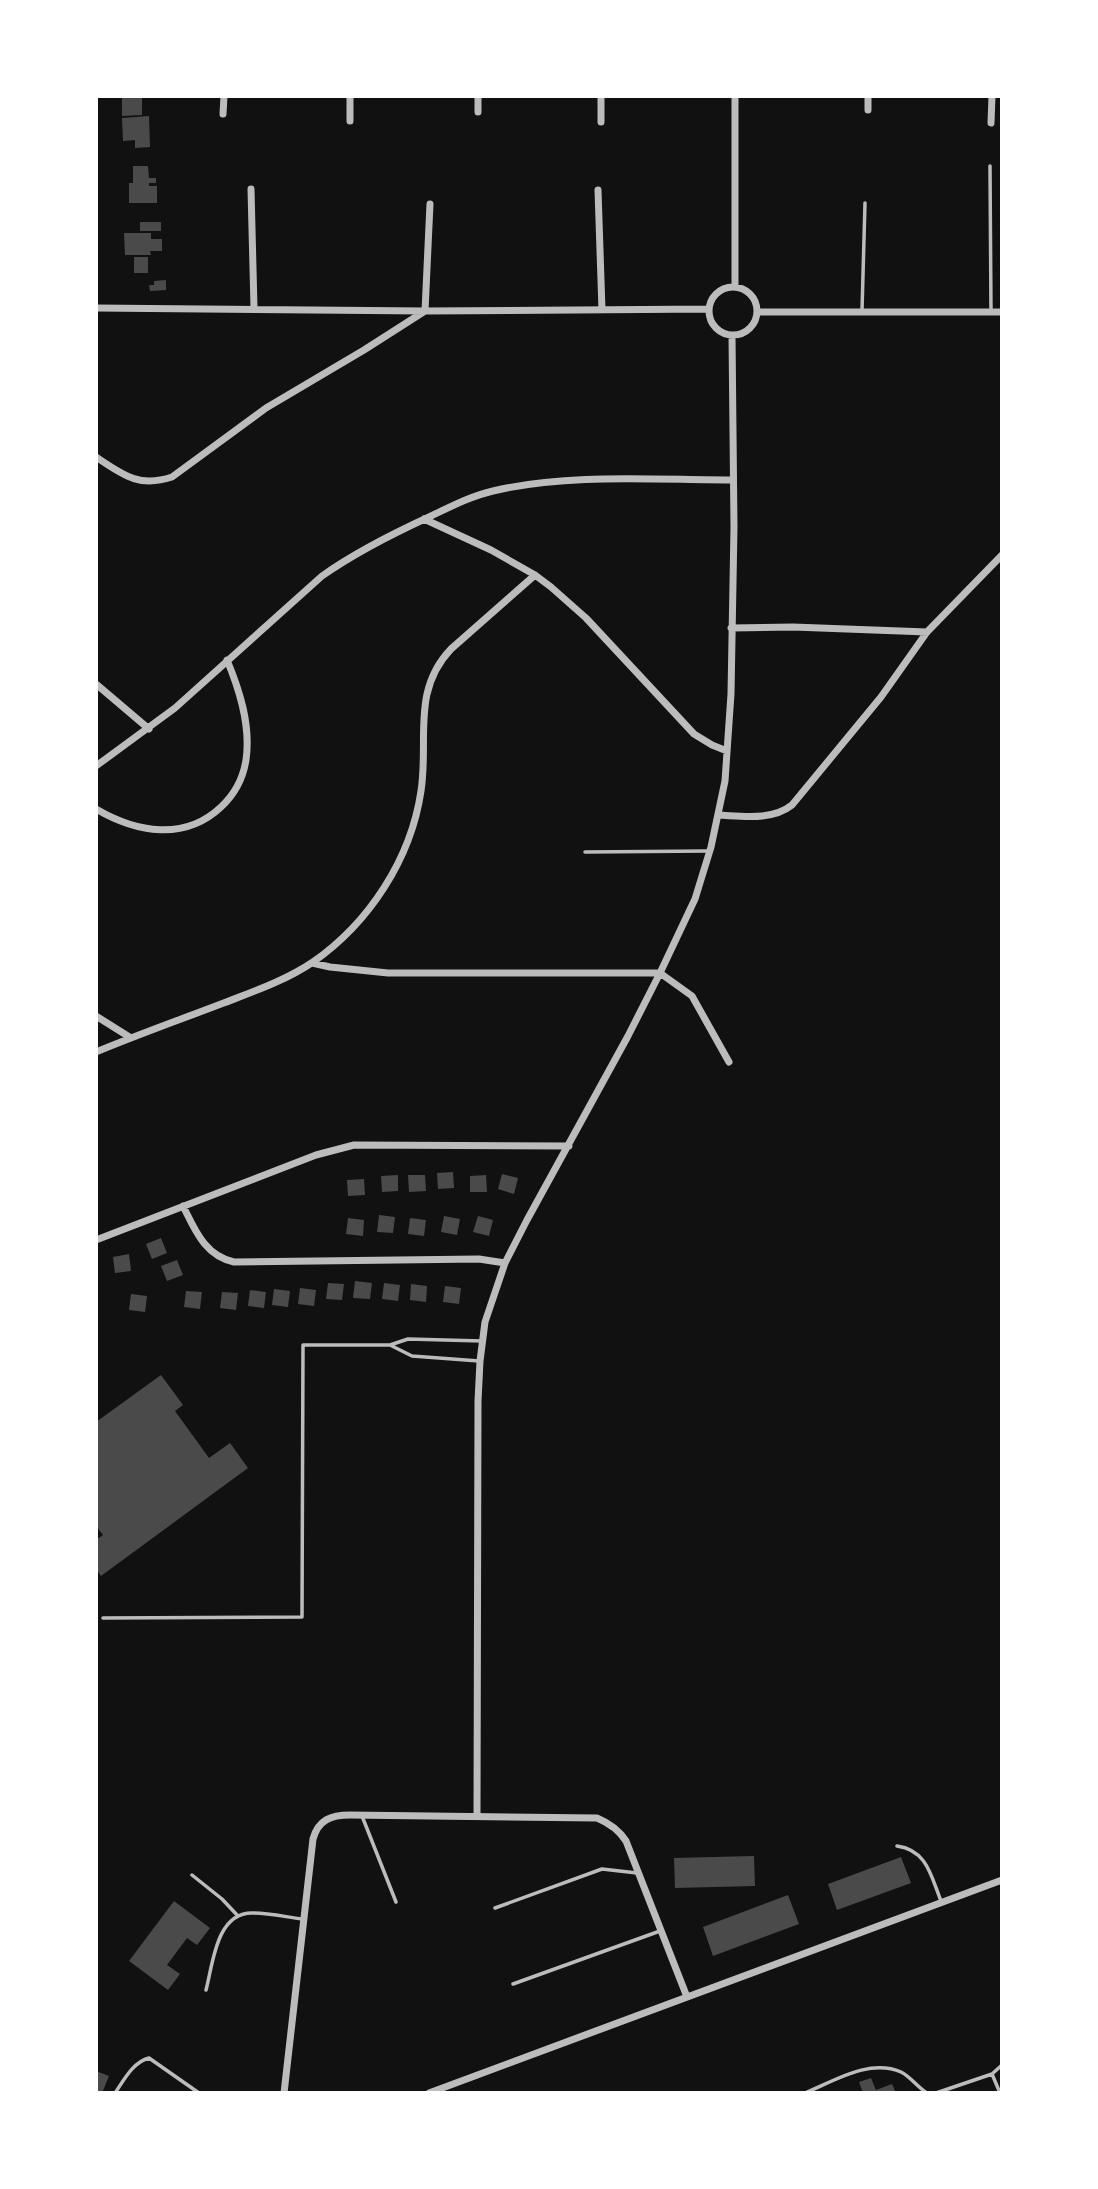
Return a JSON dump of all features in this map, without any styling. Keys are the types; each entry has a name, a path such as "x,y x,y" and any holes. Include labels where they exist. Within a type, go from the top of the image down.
{"street":[{"path":"223,114 224,96"},
{"path":"350,96 350,121"},
{"path":"478,96 478,112"},
{"path":"601,96 601,122"},
{"path":"735,96 735,287"},
{"path":"868,96 868,110"},
{"path":"991,123 992,96"},
{"path":"251,190 254,308"},
{"path":"598,190 602,310"},
{"path":"425,311 430,204"},
{"path":"735,287 744,289 751,295 758,312 752,326 732,335 718,330 712,324 709,309 715,295 735,287"},
{"path":"96,308 425,311 709,309"},
{"path":"96,457 115,470 142,481 155,482 172,477 267,408 425,311"},
{"path":"758,312 1002,312"},
{"path":"477,1816 482,1341 488,1312 505,1264 660,973 695,899 710,851 725,781 731,694 734,527 732,335"},
{"path":"96,766 149,729 322,576 348,557 465,500 491,491 519,486 597,479 732,480"},
{"path":"424,519 491,550 535,575 586,618 694,734 727,751"},
{"path":"718,815 772,815 787,810 881,697 927,632 1002,555"},
{"path":"96,1052 261,989 312,963 338,943 360,920 384,888 404,850 415,820 421,791 424,710 433,673 451,649 535,575"},
{"path":"731,628 793,627 927,632"},
{"path":"96,809 127,823 166,831 204,821 226,803 243,774 247,743 242,699 227,660"},
{"path":"96,684 149,729"},
{"path":"312,963 388,973 660,973 692,996 729,1062"},
{"path":"96,1016 131,1038"},
{"path":"96,1240 316,1154 354,1145 569,1146"},
{"path":"183,1206 206,1247 219,1257 234,1262 479,1259 505,1264"},
{"path":"285,2093 311,1848 318,1826 333,1816 601,1819 623,1836 687,1997"},
{"path":"429,2093 1002,1880"}],"lane":[{"path":"990,166 991,312"},
{"path":"862,311 865,203"},
{"path":"585,852 710,851"},
{"path":"103,1618 302,1617 303,1345 390,1345 408,1339 482,1341"},
{"path":"390,1345 412,1356 480,1361"},
{"path":"362,1815 396,1902"},
{"path":"897,1846 913,1850 922,1858 942,1903"},
{"path":"495,1909 601,1869 639,1873"},
{"path":"192,1875 238,1916"},
{"path":"206,1990 219,1939 224,1929 238,1916 250,1913 303,1919"},
{"path":"513,1984 662,1930"},
{"path":"115,2093 137,2064 149,2057 199,2093"},
{"path":"936,2093 992,2074 1002,2065"},
{"path":"806,2093 866,2069 879,2068 899,2071 927,2093"},
{"path":"992,2074 1000,2093"}],"building":[{"path":"122,96 142,96 142,115 122,116"},
{"path":"149,116 150,147 135,148 135,140 123,141 122,118"},
{"path":"133,166 148,166 149,178 156,178 156,183 149,183 149,186 157,186 157,203 129,203 129,183 133,183"},
{"path":"140,222 161,222 161,231 140,231"},
{"path":"124,233 151,233 151,239 162,239 162,251 150,251 151,255 125,255"},
{"path":"134,257 148,257 148,273 134,273"},
{"path":"166,280 166,290 150,291 149,285 154,285 154,281"},
{"path":"453,1172 454,1188 438,1189 437,1173"},
{"path":"502,1174 518,1178 514,1194 498,1189"},
{"path":"398,1175 398,1191 382,1192 381,1176"},
{"path":"408,1175 425,1175 426,1191 409,1192"},
{"path":"486,1175 487,1192 470,1192 470,1176"},
{"path":"364,1179 365,1195 348,1196 347,1180"},
{"path":"379,1215 395,1217 393,1233 377,1232"},
{"path":"444,1216 460,1219 457,1235 441,1232"},
{"path":"478,1216 493,1220 489,1236 473,1232"},
{"path":"348,1218 364,1220 363,1236 346,1234"},
{"path":"410,1218 426,1220 424,1236 408,1234"},
{"path":"161,1238 167,1253 152,1259 146,1244"},
{"path":"129,1254 131,1271 115,1273 113,1257"},
{"path":"177,1260 183,1275 167,1281 161,1266"},
{"path":"355,1281 372,1283 370,1299 353,1298"},
{"path":"328,1283 344,1284 342,1300 326,1299"},
{"path":"384,1283 400,1285 398,1301 382,1299"},
{"path":"411,1284 427,1286 426,1302 410,1300"},
{"path":"445,1286 461,1288 459,1304 443,1302"},
{"path":"300,1288 316,1290 314,1306 298,1304"},
{"path":"274,1289 290,1291 288,1307 272,1305"},
{"path":"250,1290 266,1292 264,1308 248,1306"},
{"path":"186,1291 202,1292 200,1309 184,1307"},
{"path":"222,1292 238,1293 236,1310 220,1308"},
{"path":"131,1294 147,1296 145,1312 129,1310"},
{"path":"161,1375 183,1405 175,1411 209,1458 230,1443 248,1468 101,1576 96,1569 96,1540 103,1535 96,1526 96,1422"},
{"path":"754,1856 755,1886 675,1888 674,1858"},
{"path":"901,1857 911,1883 837,1910 828,1884"},
{"path":"788,1895 799,1924 713,1956 703,1927"},
{"path":"174,1901 210,1928 197,1945 187,1938 167,1965 180,1974 168,1990 129,1961"},
{"path":"96,2071 109,2076 102,2093 96,2093"},
{"path":"871,2078 876,2090 892,2084 896,2093 863,2093 859,2082"}]}
